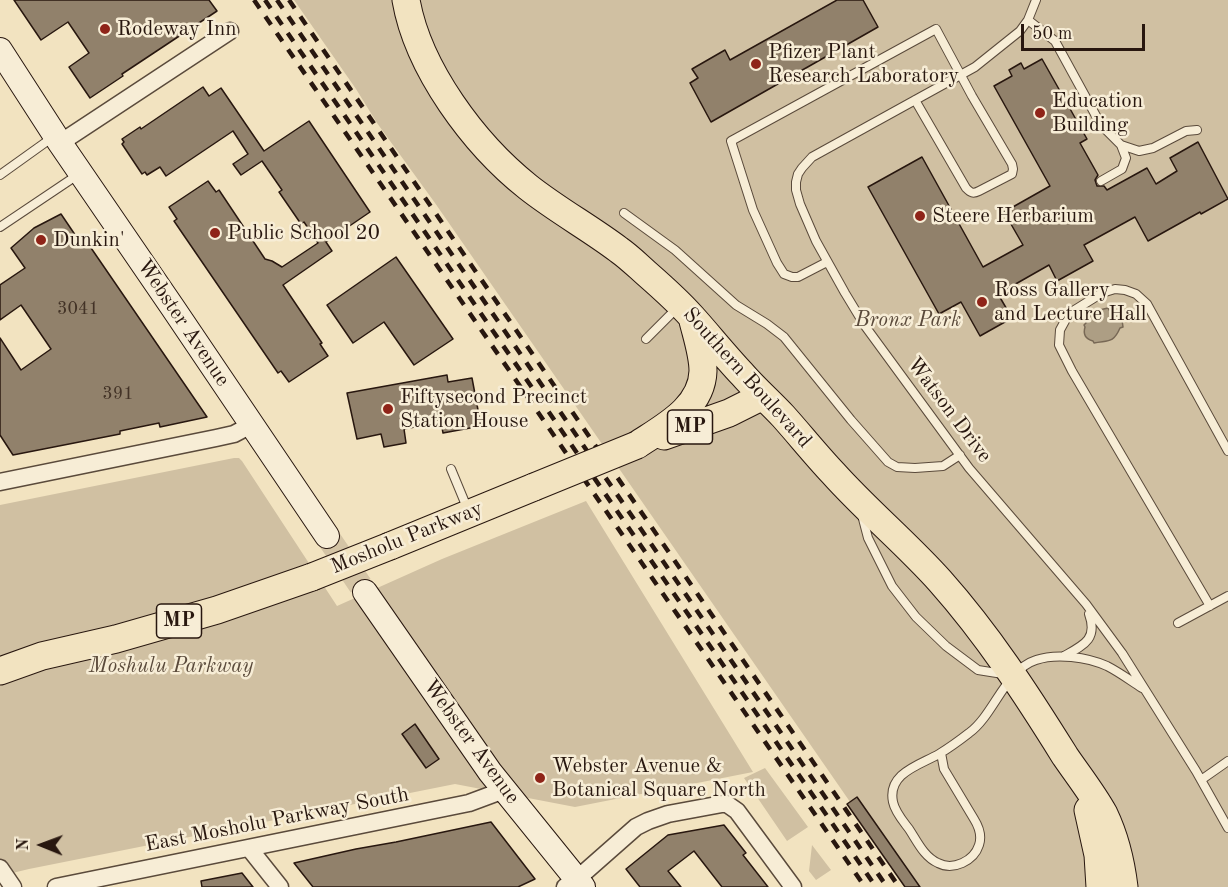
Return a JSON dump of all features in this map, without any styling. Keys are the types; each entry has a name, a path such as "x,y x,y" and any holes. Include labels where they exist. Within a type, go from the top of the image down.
{"main road":[{"name":"Southern Boulevard","path":"406,0 418,40 436,78 464,119 492,153 531,189 621,251 686,311 858,500 939,580 989,640 1102,811 1125,875"},
{"name":"Webster Avenue","path":"0,50 327,536"},
{"path":"638,445 675,420 691,403 700,387 702,364 686,311"},
{"name":"Mosholu Parkway","path":"0,671 42,656 117,639 187,619 312,577 638,445 729,414 763,396"},
{"name":"Webster Avenue","path":"365,592 504,790 575,884"},
{"name":"Mosholu Parkway","path":"0,656 42,656"},
{"name":"Southern Boulevard","path":"1078,777 1098,855 1100,887"}],"street":[{"path":"58,139 230,31"},
{"path":"1,480 216,438 234,434 251,425"},
{"name":"East Mosholu Parkway South","path":"56,887 469,803 504,790"},
{"path":"575,884 636,827 657,816 714,804 727,804 737,811 792,887"},
{"path":"249,848 280,887"},
{"path":"0,868 13,887"}],"lane":[{"path":"1036,0 1028,20 1055,41 1101,125 1121,145 1126,158 1122,169 1101,181"},
{"name":"Watson Drive","path":"1028,20 1020,31 975,67 812,157 802,168 796,182 796,190 804,214 827,262 866,326 960,455 1086,604 1122,653 1228,828"},
{"path":"827,262 798,277 784,274 753,210 731,141 936,29 1011,164 1012,174 979,191 971,192 966,188 915,100"},
{"path":"1121,145 1139,151 1153,148 1186,131 1197,130"},
{"path":"0,175 58,139"},
{"path":"0,227 81,172"},
{"path":"624,213 675,250 736,305 784,337 888,462 897,467 943,466 960,455"},
{"path":"1210,606 1072,371 1059,345 1060,330 1066,319 1073,311 1102,293 1115,289 1136,294 1147,304 1228,451"},
{"path":"646,339 686,311"},
{"path":"451,469 469,513"},
{"path":"858,500 867,538 892,586 916,617 946,646 978,670 1014,675"},
{"path":"1178,623 1228,596"},
{"path":"941,753 944,769 980,833 979,846 972,856 962,864 948,866 937,863 924,852 896,811 892,798 894,786 906,771 941,753 970,733 983,721 1014,675 1028,664 1037,660 1064,656 1089,640 1092,622 1086,604"},
{"path":"1064,656 1108,667 1145,689"},
{"path":"1201,780 1228,761"}],"green space":[{"name":"Bronx Park","path":"294,0 1228,0 1228,887 909,887 435,203 377,123"},
{"name":"Moshulu Parkway","path":"234,458 242,461 337,606 442,559 586,501 753,772 575,807 455,784 0,876 0,505"},
{"path":"765,768 808,827 787,841 744,778"},
{"path":"812,845 831,870 816,880 809,871"}],"shaded area":[{"path":"1108,308 1121,313 1123,327 1112,339 1094,343 1085,336 1085,320 1095,311"}],"building":[{"path":"14,0 209,0 217,11 90,98 69,67 89,53 68,22 41,40"},
{"name":"Pfizer Plant Research Laboratory","path":"837,0 863,0 878,27 711,122 690,83 698,78 692,69 725,50 730,60"},
{"path":"1042,59 1087,139 1080,143 1098,175 1095,180 1097,186 1104,186 1107,190 1147,168 1156,184 1177,171 1170,158 1198,142 1228,199 1148,241 1135,217 1084,245 1093,261 1057,281 1049,265 998,294 1012,318 980,336 961,302 939,314 868,187 922,157 983,267 1023,245 1004,212 1050,186 994,86 1012,76 1009,70 1021,63 1024,69"},
{"name":"Public School 20","path":"203,87 209,96 221,88 264,151 309,121 370,212 326,242 332,251 283,285 322,343 320,344 328,356 289,382 281,371 278,373 174,221 177,219 169,207 208,181 216,192 219,190 265,259 282,267 318,243 304,222 301,224 279,192 282,190 262,161 241,175 233,164 248,154 233,131 166,176 160,167 147,175 145,172 142,174 122,144 124,142 122,139 140,127 141,129"},
{"path":"61,214 84,248 89,245 207,417 160,427 159,423 120,431 120,434 13,455 0,435 0,338 21,370 51,349 21,305 0,320 0,285 25,268 11,248 34,228"},
{"path":"396,257 453,339 414,365 384,322 353,343 327,305"},
{"path":"447,375 448,382 472,378 481,426 443,433 441,422 404,429 406,443 384,447 381,434 357,439 347,393"},
{"path":"415,724 439,759 426,768 402,734"},
{"path":"857,797 920,887 905,887 847,804"},
{"path":"491,822 535,879 518,887 313,887 294,863 356,849"},
{"path":"724,825 746,853 743,855 768,887 722,887 694,851 668,871 681,887 640,887 626,869 668,835"},
{"path":"242,873 253,887 202,887 201,881"}],"tunnel":[{"path":"327,536 365,592"}],"railway":[{"path":"254,0 865,887"},
{"path":"265,0 876,887"},
{"path":"277,0 887,887"},
{"path":"289,0 899,887"}],"place":[{"name":"Rodeway Inn","path":"105,29"},
{"name":"Pfizer Plant Research Laboratory","path":"756,64"},
{"name":"Education Building","path":"1040,113"},
{"name":"Steere Herbarium","path":"920,216"},
{"name":"Public School 20","path":"215,233"},
{"name":"Dunkin'","path":"41,240"},
{"name":"Ross Gallery and Lecture Hall","path":"982,302"},
{"name":"Fiftysecond Precinct Station House","path":"388,409"},
{"name":"Webster Avenue & Botanical Square North","path":"540,778"}]}
